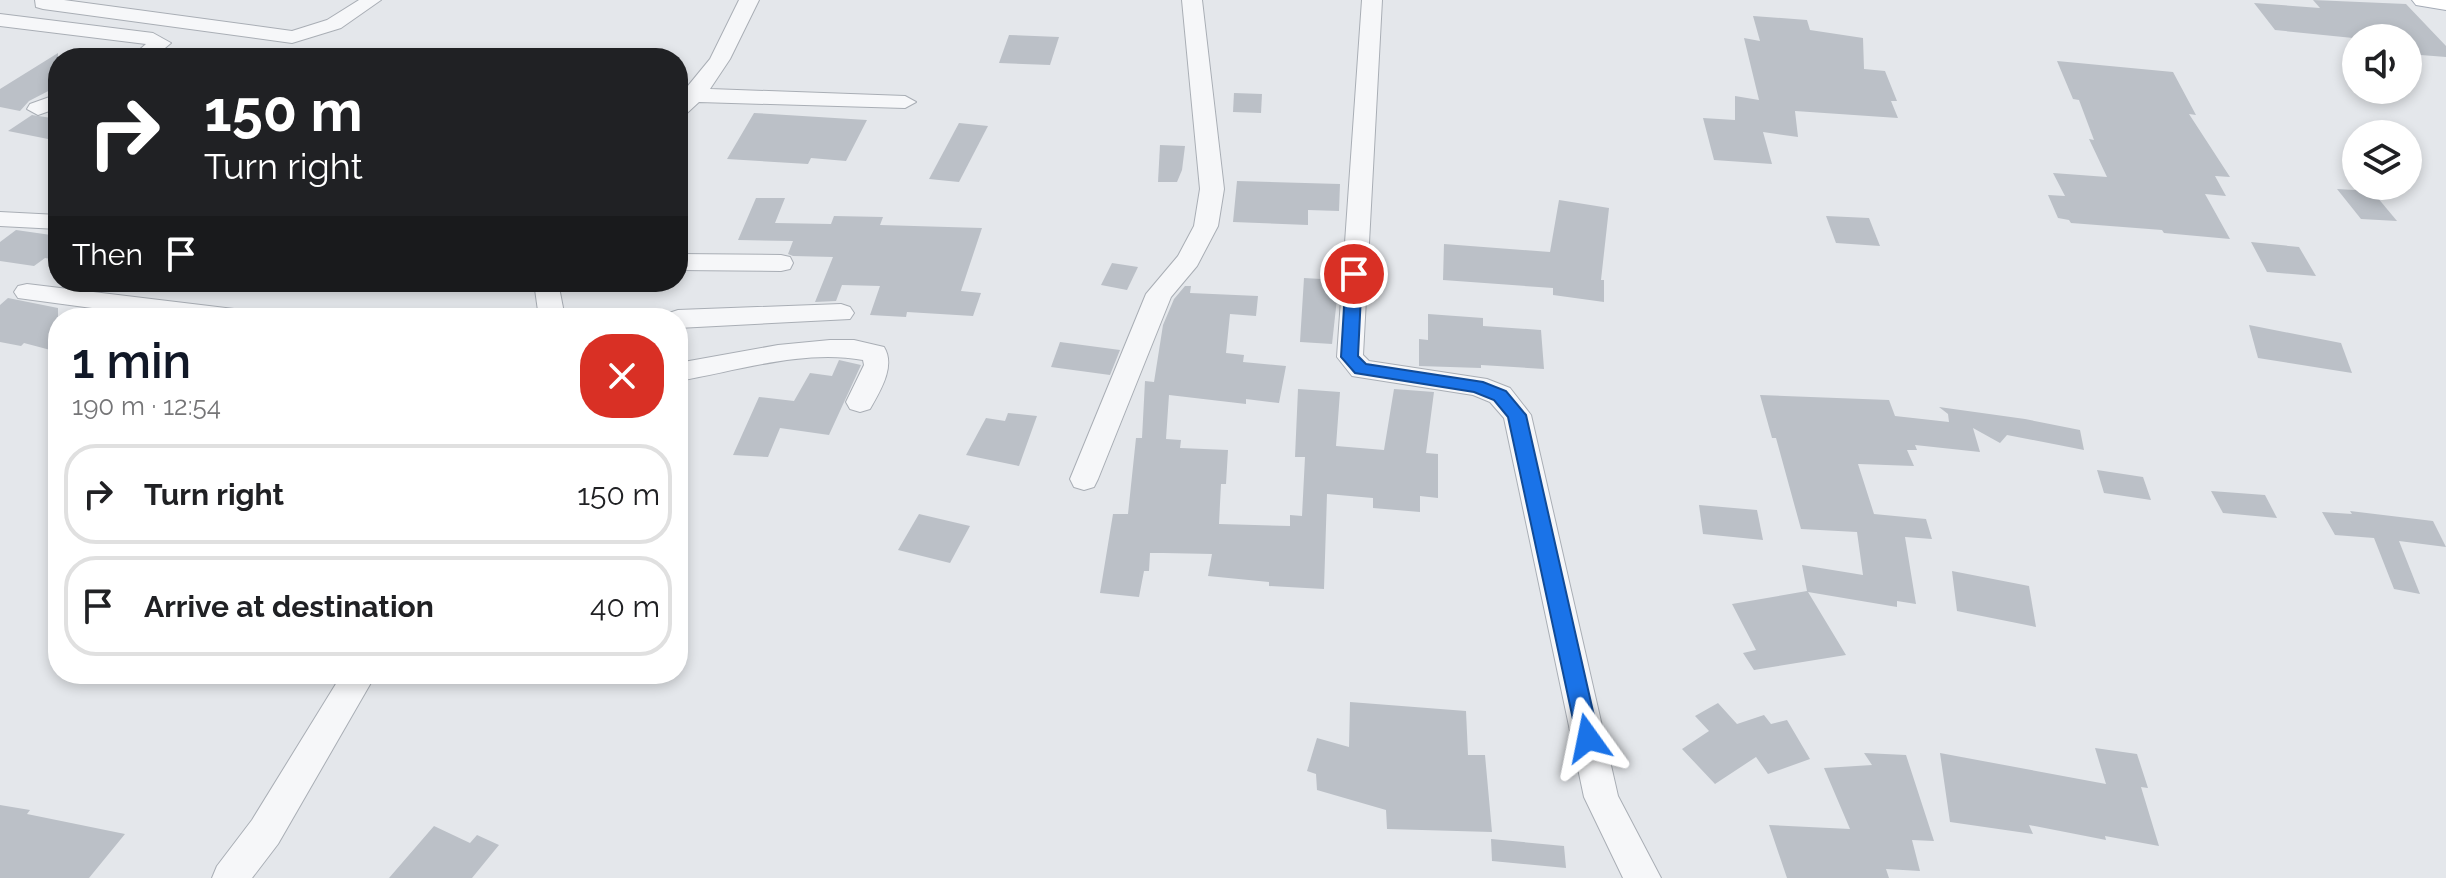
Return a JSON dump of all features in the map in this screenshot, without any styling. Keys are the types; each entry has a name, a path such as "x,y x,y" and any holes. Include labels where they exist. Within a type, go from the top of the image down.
{"main road":[{"path":"2425,0 2446,2"}],"street":[{"path":"2,22 46,2 292,37 327,29 348,19 371,0"},
{"path":"688,101 715,67 749,0"},
{"path":"1084,479 1159,294 1188,260 1206,226 1212,189 1192,0"},
{"path":"1372,0 1350,357 1361,369 1477,386 1500,395 1517,415 1601,797 1624,847 1643,878"},
{"path":"2,22 57,25 153,39 161,43 154,48"},
{"path":"688,102 905,102"},
{"path":"0,219 48,221"},
{"path":"688,262 781,263"},
{"path":"27,292 154,308"},
{"path":"688,319 841,313"},
{"path":"688,370 804,351 856,348 875,353 877,365 860,402"},
{"path":"230,878 265,832 354,684"}],"building":[{"path":"2313,0 2406,4 2446,46 2446,57 2422,55 2422,24 2342,24 2342,37 2275,30 2254,3 2320,8"},
{"path":"1753,16 1807,20 1810,30 1863,38 1864,69 1885,71 1897,101 1891,101 1898,118 1795,111 1798,137 1763,132 1772,164 1714,160 1703,118 1735,120 1735,96 1759,100 1744,38 1760,41"},
{"path":"1009,35 1059,37 1050,65 999,63"},
{"path":"48,59 48,91 29,101 20,111 0,107 0,89"},
{"path":"2057,61 2173,72 2196,115 2189,114 2230,177 2215,176 2226,196 2205,194 2230,239 2071,223 2058,218 2048,195 2065,196 2053,173 2107,177 2089,139 2094,140 2079,100 2073,99"},
{"path":"1234,93 1262,94 1261,113 1233,112"},
{"path":"754,113 867,120 846,161 811,158 808,164 727,159"},
{"path":"32,115 48,117 48,139 8,131"},
{"path":"959,123 988,126 959,182 929,179"},
{"path":"1160,145 1185,146 1177,182 1158,182"},
{"path":"1237,181 1340,184 1339,211 1308,210 1308,225 1233,222"},
{"path":"756,198 785,198 775,223 831,224 834,216 883,217 880,225 982,228 961,291 981,293 973,316 907,312 906,317 870,315 880,286 842,285 836,301 815,302 833,257 788,254 793,241 738,240"},
{"path":"1559,200 1609,208 1601,280 1604,280 1604,302 1553,295 1553,288 1443,280 1444,244 1550,252"},
{"path":"2346,200 2380,200 2397,221 2361,219"},
{"path":"1826,216 1869,218 1880,246 1836,243"},
{"path":"16,230 48,235 48,258 34,266 0,261 0,242"},
{"path":"2251,242 2299,247 2316,276 2267,272"},
{"path":"1112,263 1138,267 1127,290 1101,285"},
{"path":"1304,278 1339,280 1332,344 1300,342"},
{"path":"1185,286 1191,286 1190,293 1258,296 1256,316 1230,314 1226,353 1244,355 1243,362 1286,366 1279,403 1246,399 1246,404 1169,395 1166,439 1181,440 1180,448 1228,450 1226,484 1221,484 1219,524 1290,526 1290,515 1302,516 1305,457 1295,457 1298,389 1340,392 1336,446 1384,450 1394,389 1434,392 1426,453 1438,454 1438,498 1420,496 1420,512 1373,508 1373,498 1327,494 1324,589 1269,586 1269,582 1208,576 1212,554 1150,553 1149,571 1144,571 1139,597 1100,593 1113,514 1128,514 1136,438 1142,438 1145,381 1154,382 1163,325 1174,299"},
{"path":"8,298 58,308 48,308 48,349 24,343 21,346 0,342 0,305"},
{"path":"1428,314 1483,318 1483,326 1541,330 1544,369 1481,365 1481,368 1419,366 1419,339 1428,340"},
{"path":"2249,325 2341,343 2352,373 2258,358"},
{"path":"1060,342 1120,350 1110,375 1051,367"},
{"path":"839,360 861,365 829,435 780,428 768,457 733,455 759,397 794,401 810,373 832,376"},
{"path":"1760,395 1889,400 1895,416 1949,422 1948,414 1939,407 2025,419 2080,430 2084,450 2007,435 2000,443 1973,428 1980,452 1915,445 1917,450 1907,450 1914,466 1858,464 1874,514 1926,519 1932,539 1905,537 1916,604 1897,601 1897,607 1808,592 1846,655 1754,670 1743,653 1756,650 1732,604 1807,591 1802,565 1863,575 1857,532 1801,529 1776,438 1772,438"},
{"path":"1008,413 1037,416 1019,466 966,455 986,418 1005,421"},
{"path":"2097,470 2143,477 2151,500 2104,493"},
{"path":"2211,491 2265,495 2277,518 2223,513"},
{"path":"1699,505 1757,510 1763,540 1703,534"},
{"path":"2350,511 2433,521 2446,547 2399,541 2420,594 2394,589 2374,538 2335,535 2322,512 2352,514"},
{"path":"919,514 970,526 950,563 898,550"},
{"path":"1952,571 2029,586 2036,627 1957,611"},
{"path":"1350,702 1466,711 1468,755 1485,755 1492,832 1387,829 1386,810 1317,790 1316,774 1307,771 1317,738 1349,747"},
{"path":"1718,703 1737,724 1764,715 1771,724 1787,720 1810,759 1768,774 1756,757 1715,784 1682,749 1709,731 1695,716"},
{"path":"2095,748 2137,754 2148,788 2141,787 2159,846 2105,836 2106,840 2029,825 2033,834 1950,822 1940,753 2106,784"},
{"path":"1864,753 1906,755 1934,841 1912,840 1920,871 1886,869 1889,878 1787,878 1769,825 1850,829 1824,768 1872,765"},
{"path":"0,805 30,810 27,814 125,834 89,878 0,878"},
{"path":"434,826 470,843 477,835 499,845 472,878 389,878"},
{"path":"1491,839 1564,846 1566,868 1492,861"}],"route":[{"path":"1354,274 1350,357 1361,369 1477,386 1500,395 1517,415 1588,738"}]}
